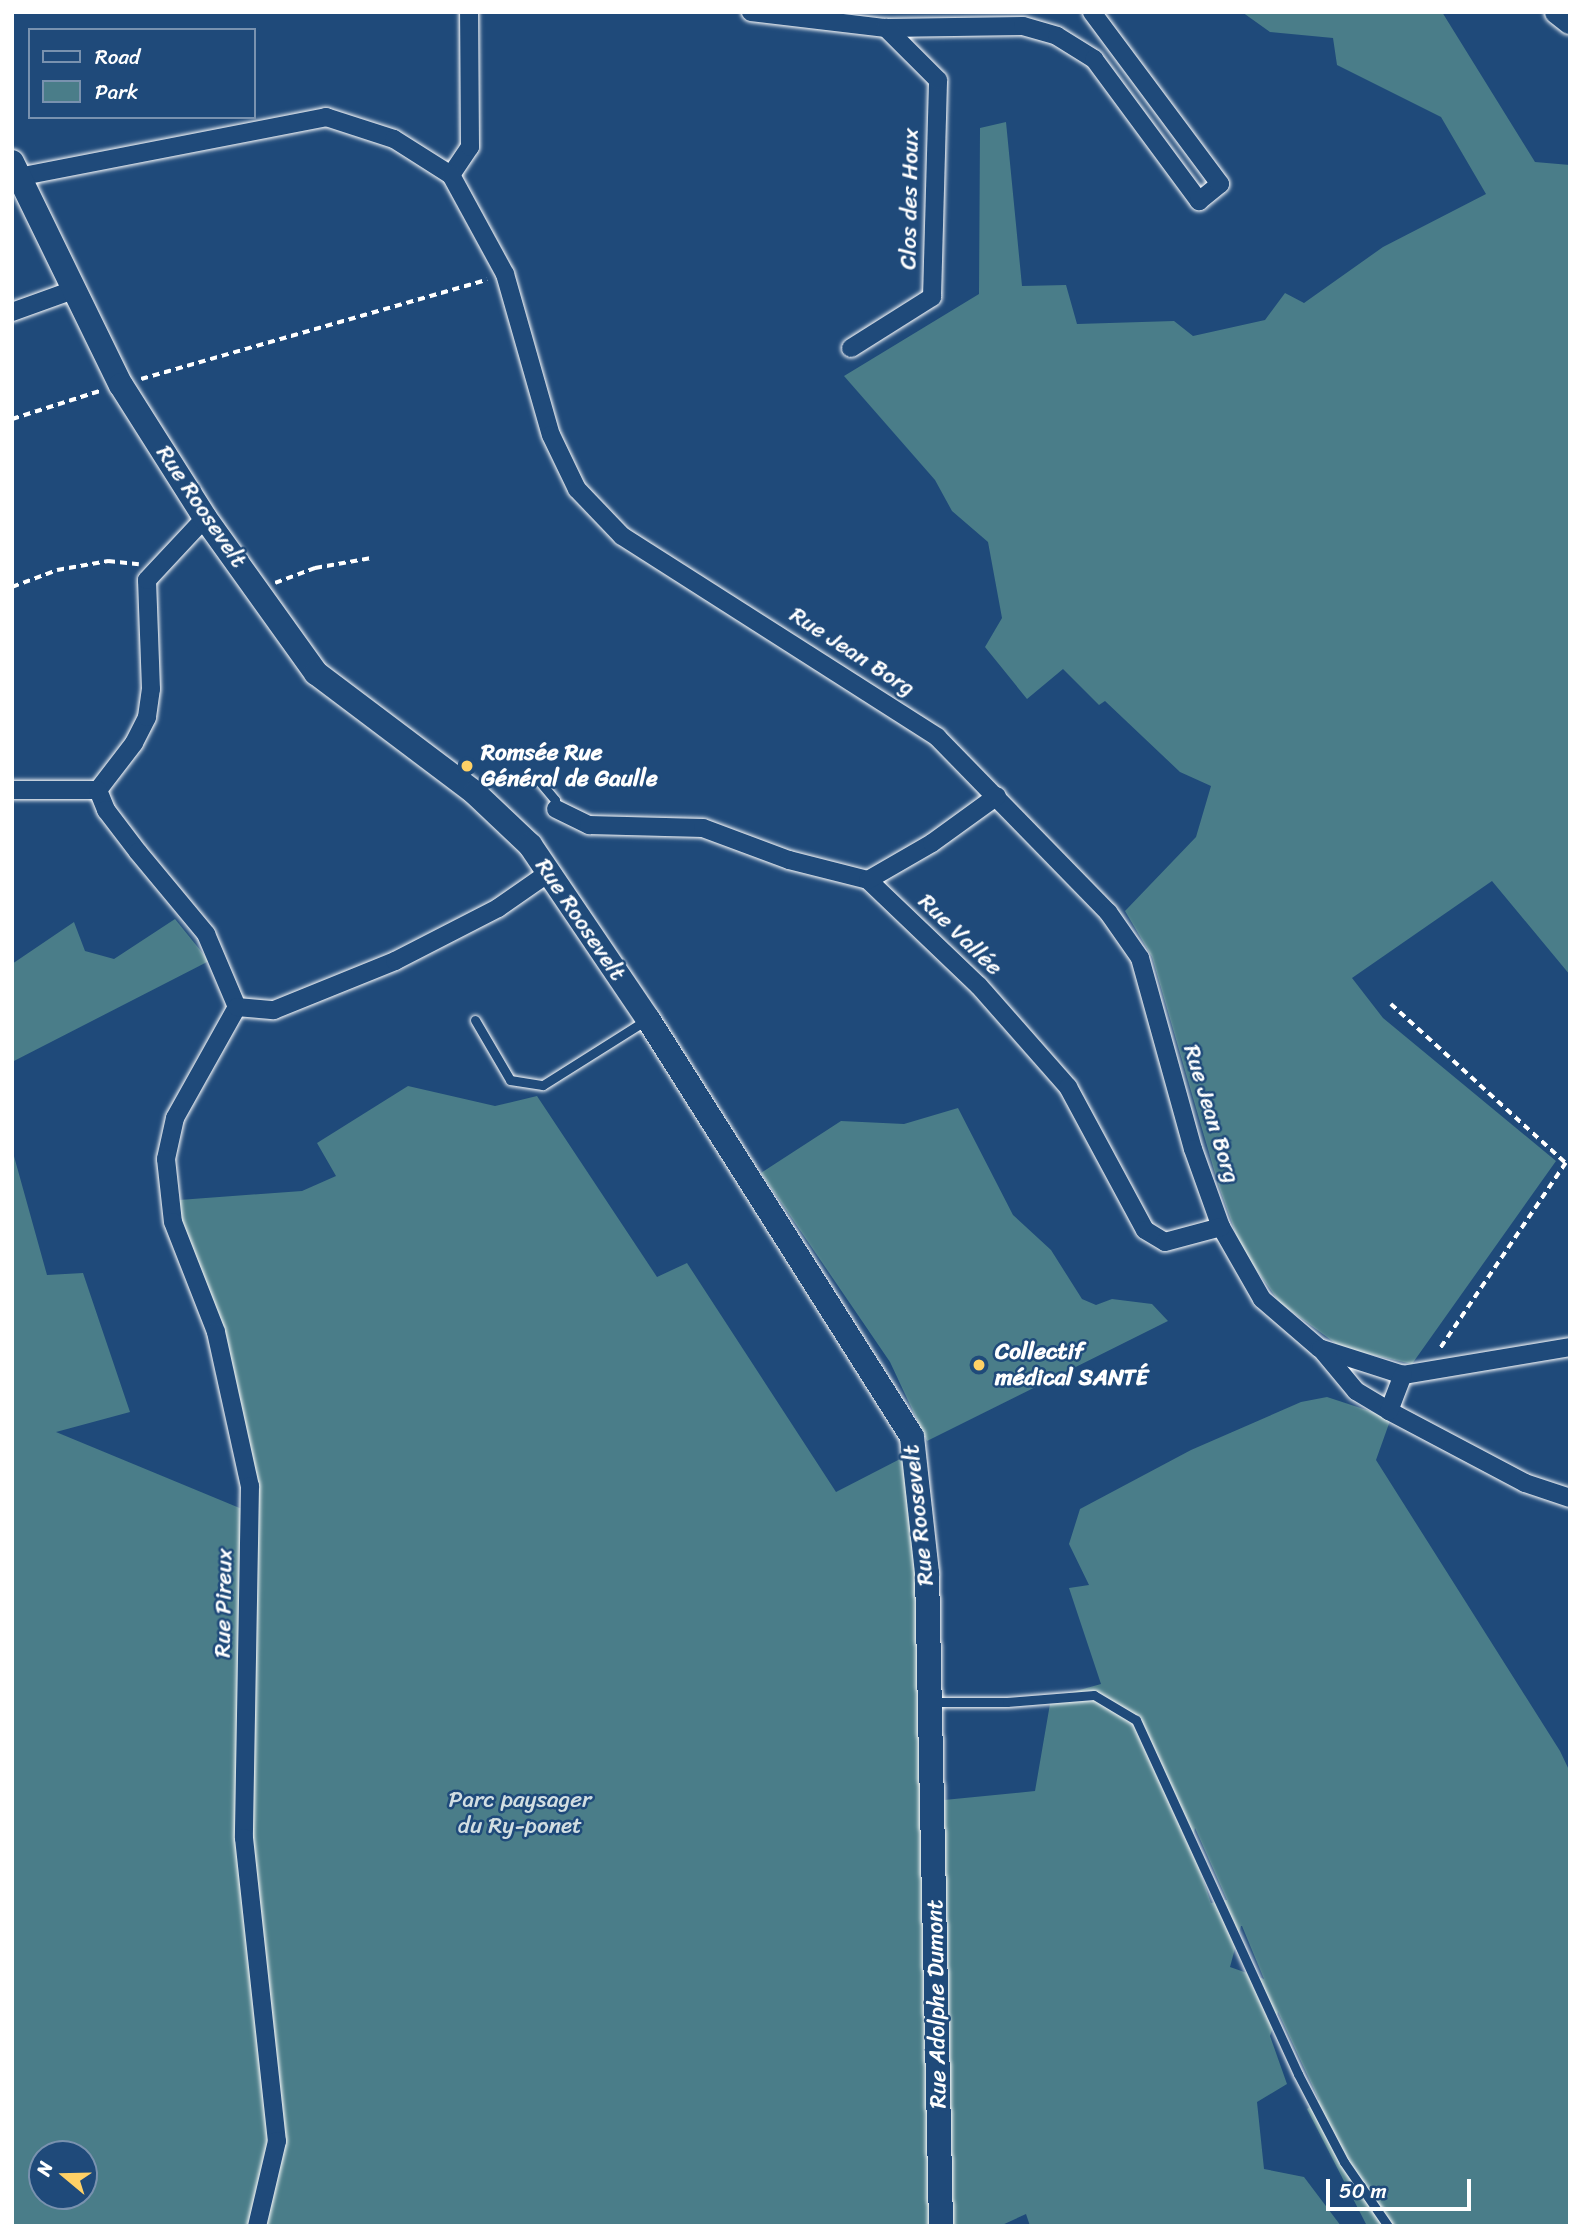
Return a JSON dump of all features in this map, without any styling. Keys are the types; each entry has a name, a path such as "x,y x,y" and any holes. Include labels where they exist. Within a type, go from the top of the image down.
{"main road":[{"path":"1557,12 1570,22"},
{"name":"Rue Roosevelt","path":"15,170 121,385 205,518 316,673 475,793 530,845 547,874 648,1019 912,1437 928,1573 932,1781"},
{"name":"Rue Adolphe Dumont","path":"932,1781 941,2226"}],"street":[{"path":"451,176 470,147 469,12"},
{"path":"751,12 886,28 1023,26 1057,36 1094,60 1199,201 1220,184 1092,12"},
{"name":"Clos des Houx","path":"851,348 932,297 938,80 886,28"},
{"name":"Rue Jean Borg","path":"15,170 326,117 394,139 451,176 505,274 551,435 577,489 622,536 937,737 1108,912 1140,958 1193,1149 1221,1227 1262,1298 1319,1348 1403,1375 1570,1347"},
{"path":"12,312 73,290"},
{"path":"98,790 134,743 148,717 151,689 147,580 205,518"},
{"path":"12,790 98,790"},
{"path":"98,790 106,810 206,934 237,1007 274,1010 395,961 498,908 547,874"},
{"path":"868,880 932,843 997,796"},
{"name":"Rue Vallée","path":"556,809 589,825 704,828 789,860 868,880 979,986 1068,1087 1145,1230 1165,1242 1221,1227"},
{"name":"Rue Pireux","path":"237,1007 176,1118 166,1159 173,1222 216,1332 250,1486 244,1838 277,2141 257,2226"},
{"path":"1319,1348 1356,1391 1389,1412 1525,1483 1570,1498"},
{"path":"1389,1412 1403,1375"}],"lane":[{"path":"540,782 555,800 556,809"},
{"path":"475,1020 510,1080 543,1085 648,1019"},
{"path":"929,1702 1007,1702 1094,1695 1136,1720 1298,2074 1344,2162 1388,2226"}],"path":[{"path":"12,419 505,274"},
{"path":"257,590 315,568 371,558"},
{"path":"12,587 57,570 108,561 135,563 156,570"},
{"path":"1391,1004 1566,1163 1425,1371"}],"green space":[{"path":"1242,12 1442,12 1535,162 1570,165 1570,975 1492,881 1352,978 1383,1018 1556,1161 1412,1364 1342,1348 1280,1303 1241,1248 1219,1187 1152,957 1125,911 1196,837 1211,786 1180,772 1105,701 1099,705 1063,669 1027,699 985,647 1002,618 988,542 952,511 935,480 844,376 979,294 980,128 1006,122 1022,286 1066,285 1077,324 1174,321 1193,336 1265,320 1285,293 1304,303 1383,247 1486,194 1441,117 1337,65 1333,38 1270,32"},
{"path":"175,919 209,961 12,1062 12,964 74,922 85,951 114,959"},
{"name":"Parc paysager du Ry-ponet","path":"408,1086 495,1106 537,1096 657,1277 687,1263 836,1492 902,1458 912,1437 930,2226 12,2226 12,1149 47,1275 83,1273 130,1412 56,1432 242,1509 250,1486 216,1332 173,1222 179,1200 302,1191 336,1176 317,1143"},
{"path":"958,1108 1013,1215 1051,1250 1082,1299 1096,1305 1112,1299 1152,1304 1168,1321 927,1441 890,1362 761,1173 841,1121 904,1124"},
{"path":"1327,1397 1391,1418 1376,1460 1560,1751 1570,1772 1570,2226 1367,2226 1307,2109 1319,2100 1278,2012 1270,2036 1287,2084 1257,2102 1264,2169 1304,2177 1341,2226 1030,2226 1026,2214 1000,2226 953,2226 944,1800 1035,1791 1051,1698 1101,1684 1069,1588 1089,1585 1069,1544 1080,1509 1191,1450 1301,1402","holes":["1195,1828 1227,1900 1211,1903 1191,1844","1242,1926 1264,1979 1230,1967"]}],"place":[{"name":"Romsée Rue Général de Gaulle","path":"467,766"},
{"name":"Collectif médical SANTÉ","path":"979,1365"}]}
